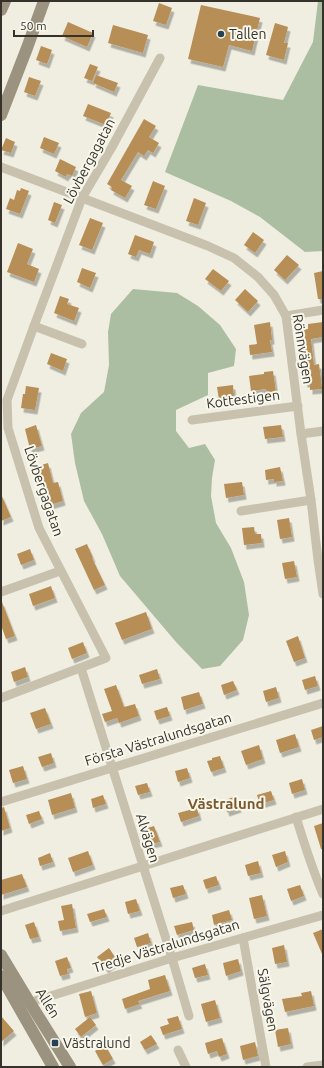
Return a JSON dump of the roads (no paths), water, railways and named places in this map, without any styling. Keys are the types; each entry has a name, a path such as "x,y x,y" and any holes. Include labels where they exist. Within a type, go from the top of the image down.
{"main road":[{"path":"1,10 5,1"},
{"path":"1,115 44,1"},
{"name":"Allén","path":"2,958 53,1067"},
{"name":"Allén","path":"1,976 70,1067"}],"street":[{"name":"Lövbergagatan","path":"81,668 106,658 38,528 8,428 4,398 34,326 82,198 112,147 160,58"},
{"name":"Rönnvägen","path":"1,167 208,246 234,258 258,277 274,295 286,316 323,594"},
{"path":"286,316 323,310"},
{"path":"34,326 82,344"},
{"name":"Kottestigen","path":"192,420 298,406"},
{"path":"301,434 323,431"},
{"path":"242,511 311,500"},
{"path":"1,592 60,571"},
{"path":"1,698 81,668"},
{"name":"Alvägen","path":"81,668 189,1016"},
{"name":"Första Västralundsgatan","path":"1,802 323,703"},
{"path":"1,911 323,809"},
{"path":"296,817 317,881 323,894"},
{"name":"Tredje Västralundsgatan","path":"24,1005 172,958 323,915"},
{"name":"Sälgvägen","path":"243,938 266,1067"},
{"path":"178,1050 186,1067"},
{"path":"307,1067 323,1065"}],"place":[{"name":"Tallen","path":"221,34"},
{"name":"Västralund","path":"55,1043"}],"district":[{"name":"Västralund","path":"226,804"}]}
